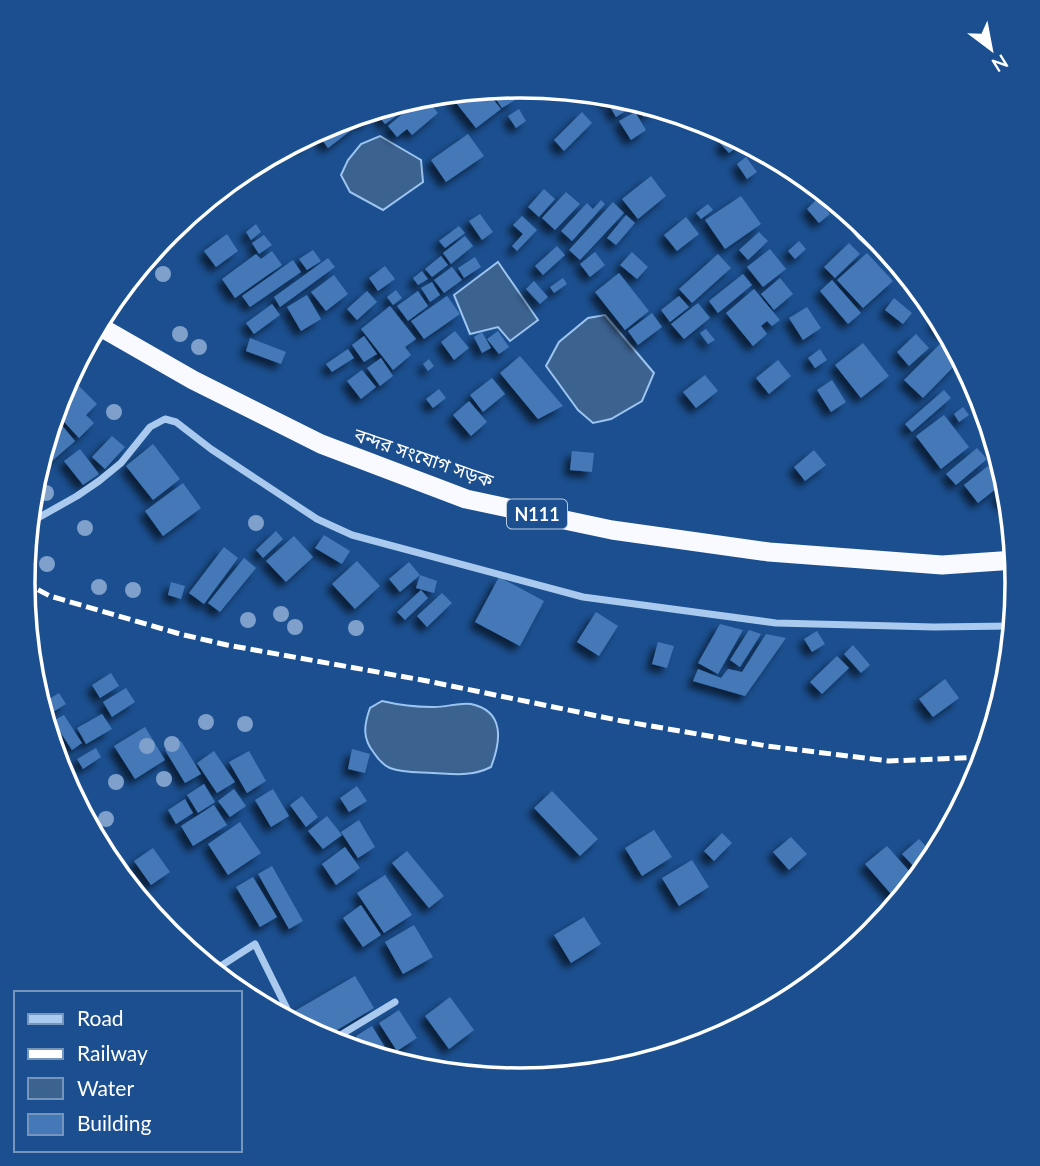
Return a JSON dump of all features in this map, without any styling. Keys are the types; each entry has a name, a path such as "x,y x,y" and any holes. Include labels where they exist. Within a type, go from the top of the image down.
{"highway":[{"name":"বন্দর সংযোগ সড়ক","path":"106,330 193,380 321,444 466,499 611,530 769,552 942,565 1004,561"}],"street":[{"path":"39,517 99,481 121,463 150,426 165,419 176,422 211,449 317,519 340,530 583,597 776,623 1003,626"},
{"path":"222,965 255,944 287,1008"},
{"path":"342,1034 395,1002"}],"water":[{"path":"380,136 421,160 423,182 383,210 350,192 341,175 348,160 361,144"},
{"path":"498,262 538,320 510,341 498,327 470,334 454,295"},
{"path":"605,315 654,373 642,401 611,419 593,423 578,410 546,366 559,342 588,318"},
{"path":"382,701 419,707 471,704 482,708 490,713 498,728 497,747 491,767 469,774 455,774 405,772 387,767 370,747 365,731 370,708"}],"building":[{"path":"514,98 515,100 502,108 496,99"},
{"path":"493,99 501,109 476,128 456,102"},
{"path":"432,106 438,113 412,135 407,129 397,137 388,126 404,112"},
{"path":"610,106 627,110 616,117"},
{"path":"519,109 526,121 516,128 508,116"},
{"path":"582,112 592,123 564,151 554,140"},
{"path":"635,112 646,130 631,140 619,121"},
{"path":"395,115 396,116 385,124 381,119"},
{"path":"355,127 328,148 322,140"},
{"path":"468,134 484,156 446,182 431,160"},
{"path":"721,142 735,148 729,153"},
{"path":"746,157 757,172 747,179 737,164"},
{"path":"651,176 666,196 638,219 622,199"},
{"path":"544,189 555,199 539,217 528,207"},
{"path":"566,192 580,204 555,230 542,218"},
{"path":"741,196 761,224 725,249 705,220"},
{"path":"817,199 830,214 819,223 807,209"},
{"path":"601,200 605,204 572,241 561,231 587,203 593,209"},
{"path":"613,202 624,213 580,260 569,250"},
{"path":"708,204 713,210 701,219 696,213"},
{"path":"480,214 493,232 482,240 469,221"},
{"path":"626,215 635,223 616,245 607,238"},
{"path":"522,216 537,230 517,251 512,246 523,234 513,225"},
{"path":"686,217 699,234 677,251 664,235"},
{"path":"256,224 261,232 251,240 246,232"},
{"path":"459,226 465,233 445,248 439,241"},
{"path":"759,232 768,241 748,260 739,250"},
{"path":"227,234 238,251 216,267 204,251"},
{"path":"264,235 272,245 259,254 252,243"},
{"path":"465,236 473,246 451,264 443,253"},
{"path":"799,241 806,249 795,259 788,251"},
{"path":"849,243 860,254 835,278 824,267"},
{"path":"557,246 565,255 543,275 535,266"},
{"path":"770,249 786,269 763,287 747,267"},
{"path":"313,250 321,261 307,270 299,259"},
{"path":"272,251 282,265 235,298 222,279 256,254 261,259"},
{"path":"595,252 605,265 590,277 580,264"},
{"path":"632,252 648,267 637,279 620,265"},
{"path":"867,253 893,281 863,308 837,280"},
{"path":"718,254 731,268 692,303 679,289"},
{"path":"441,256 448,265 432,277 425,269"},
{"path":"475,257 481,267 464,278 458,268"},
{"path":"328,258 335,267 280,307 274,297"},
{"path":"293,260 301,272 250,307 242,296"},
{"path":"385,266 395,279 378,291 369,278"},
{"path":"452,267 462,280 444,293 434,280"},
{"path":"422,271 428,279 418,285 413,278"},
{"path":"619,273 649,311 625,330 595,292"},
{"path":"743,274 752,285 718,313 709,301"},
{"path":"334,275 348,294 326,311 311,292"},
{"path":"563,278 567,284 554,293 550,287"},
{"path":"780,278 793,294 774,310 761,294"},
{"path":"832,280 861,313 848,324 820,291"},
{"path":"534,281 548,297 540,304 526,289"},
{"path":"432,282 440,295 430,302 421,288"},
{"path":"754,289 780,320 772,326 767,321 761,326 767,334 753,346 726,313"},
{"path":"396,290 402,298 393,305 387,297"},
{"path":"367,291 377,302 357,320 347,309"},
{"path":"418,291 428,306 408,321 397,306"},
{"path":"307,295 321,319 301,331 287,307"},
{"path":"447,296 460,314 424,339 411,321"},
{"path":"679,296 689,307 670,322 661,310"},
{"path":"894,298 912,313 903,324 885,310"},
{"path":"698,303 710,318 684,339 671,324"},
{"path":"272,304 280,315 254,334 246,323"},
{"path":"390,306 416,339 405,347 411,355 393,370 361,329"},
{"path":"807,307 821,328 803,340 789,318"},
{"path":"652,313 662,327 638,345 628,331"},
{"path":"706,329 715,340 708,344 700,333"},
{"path":"455,331 469,348 454,360 441,342"},
{"path":"498,331 509,347 499,354 487,339"},
{"path":"482,332 491,348 482,353 474,337"},
{"path":"916,334 929,348 909,366 897,352"},
{"path":"364,336 377,354 364,362 352,345"},
{"path":"250,338 286,352 281,364 246,351"},
{"path":"863,343 889,376 861,398 835,365"},
{"path":"940,344 954,366 923,398 904,380"},
{"path":"348,349 354,358 332,372 326,364"},
{"path":"820,349 827,360 815,368 808,358"},
{"path":"520,356 563,406 538,419 500,373"},
{"path":"381,358 393,376 380,386 367,368"},
{"path":"429,359 434,366 428,371 423,364"},
{"path":"778,360 791,376 769,394 756,378"},
{"path":"362,370 376,387 361,399 347,381"},
{"path":"705,375 718,391 696,408 683,392"},
{"path":"492,378 505,394 483,412 470,395"},
{"path":"832,380 846,402 831,412 817,390"},
{"path":"78,385 97,404 86,415 94,423 79,438 63,421"},
{"path":"439,389 446,398 433,408 426,399"},
{"path":"944,390 951,398 912,432 905,424"},
{"path":"469,401 487,422 471,436 453,415"},
{"path":"963,407 969,415 959,422 954,414"},
{"path":"944,415 969,447 941,469 916,436"},
{"path":"62,425 75,441 51,462"},
{"path":"112,436 125,447 105,469 92,457"},
{"path":"153,444 180,479 153,500 126,466"},
{"path":"977,448 987,459 956,485 946,474"},
{"path":"80,449 99,474 83,485 64,461"},
{"path":"814,450 826,465 805,481 794,467"},
{"path":"572,451 594,453 592,472 570,470"},
{"path":"988,466 996,489 978,503 964,485"},
{"path":"183,483 201,508 163,536 145,511"},
{"path":"276,531 283,539 263,558 256,550"},
{"path":"324,535 350,551 342,564 315,548"},
{"path":"294,536 313,557 286,582 266,561"},
{"path":"224,547 238,558 204,604 189,593"},
{"path":"244,558 256,568 220,612 208,603"},
{"path":"357,561 380,586 355,609 332,584"},
{"path":"409,562 420,575 400,592 389,579"},
{"path":"420,575 437,581 434,593 416,588"},
{"path":"499,577 544,601 520,646 475,622"},
{"path":"171,582 185,586 181,599 168,595"},
{"path":"421,590 428,598 405,620 397,612"},
{"path":"442,593 452,603 427,627 417,616"},
{"path":"596,612 618,626 599,656 577,642"},
{"path":"720,624 743,630 718,674 698,663"},
{"path":"749,630 761,634 740,667 730,660"},
{"path":"817,631 825,644 812,652 804,639"},
{"path":"766,634 786,638 745,696 693,681 698,669 721,678 728,669 742,672"},
{"path":"658,642 674,646 667,668 652,664"},
{"path":"853,645 870,665 861,673 844,654"},
{"path":"837,656 849,668 822,694 810,682"},
{"path":"111,673 119,686 100,698 92,685"},
{"path":"945,679 959,698 933,717 919,699"},
{"path":"126,688 135,702 112,717 103,702"},
{"path":"59,693 66,704 53,712 49,699"},
{"path":"102,714 112,729 86,744 77,728"},
{"path":"64,715 82,743 72,750 55,720"},
{"path":"145,727 165,760 135,779 114,746"},
{"path":"181,741 201,774 185,783 165,750"},
{"path":"96,748 101,757 83,769 77,759"},
{"path":"352,749 370,754 365,773 348,769"},
{"path":"214,751 235,782 217,793 197,763"},
{"path":"249,751 266,781 247,793 229,762"},
{"path":"204,784 215,802 198,813 187,795"},
{"path":"357,786 367,801 349,812 340,798"},
{"path":"234,789 246,806 230,817 218,801"},
{"path":"273,789 289,816 271,827 255,800"},
{"path":"552,791 598,839 580,856 534,808"},
{"path":"302,796 318,817 306,827 290,805"},
{"path":"185,799 193,813 176,824 168,810"},
{"path":"214,805 227,825 193,846 181,826"},
{"path":"327,816 342,835 323,849 308,831"},
{"path":"359,820 375,847 358,858 341,832"},
{"path":"240,822 261,853 228,875 208,844"},
{"path":"654,830 672,857 642,876 625,848"},
{"path":"722,833 732,843 714,861 704,851"},
{"path":"791,837 807,854 789,870 773,852"},
{"path":"919,839 926,847 913,866 902,854"},
{"path":"887,846 910,872 892,895 865,864"},
{"path":"345,847 360,868 336,885 322,864"},
{"path":"153,848 170,872 151,885 134,861"},
{"path":"407,851 444,896 429,908 392,863"},
{"path":"692,860 709,887 679,906 662,878"},
{"path":"272,866 303,921 289,929 258,874"},
{"path":"385,875 412,915 384,933 357,893"},
{"path":"253,877 277,917 260,927 236,887"},
{"path":"361,905 381,935 363,947 343,918"},
{"path":"584,917 601,944 571,963 554,935"},
{"path":"414,925 433,957 403,974 385,942"},
{"path":"355,976 374,1008 335,1031 293,1012"},
{"path":"450,997 474,1030 449,1049 425,1016"},
{"path":"399,1010 417,1038 397,1051 379,1023"},
{"path":"372,1026 386,1049 358,1040 356,1036"}],"railway":[{"path":"35,588 50,596 227,645 422,680 622,721 767,746 889,761 972,757"}]}
